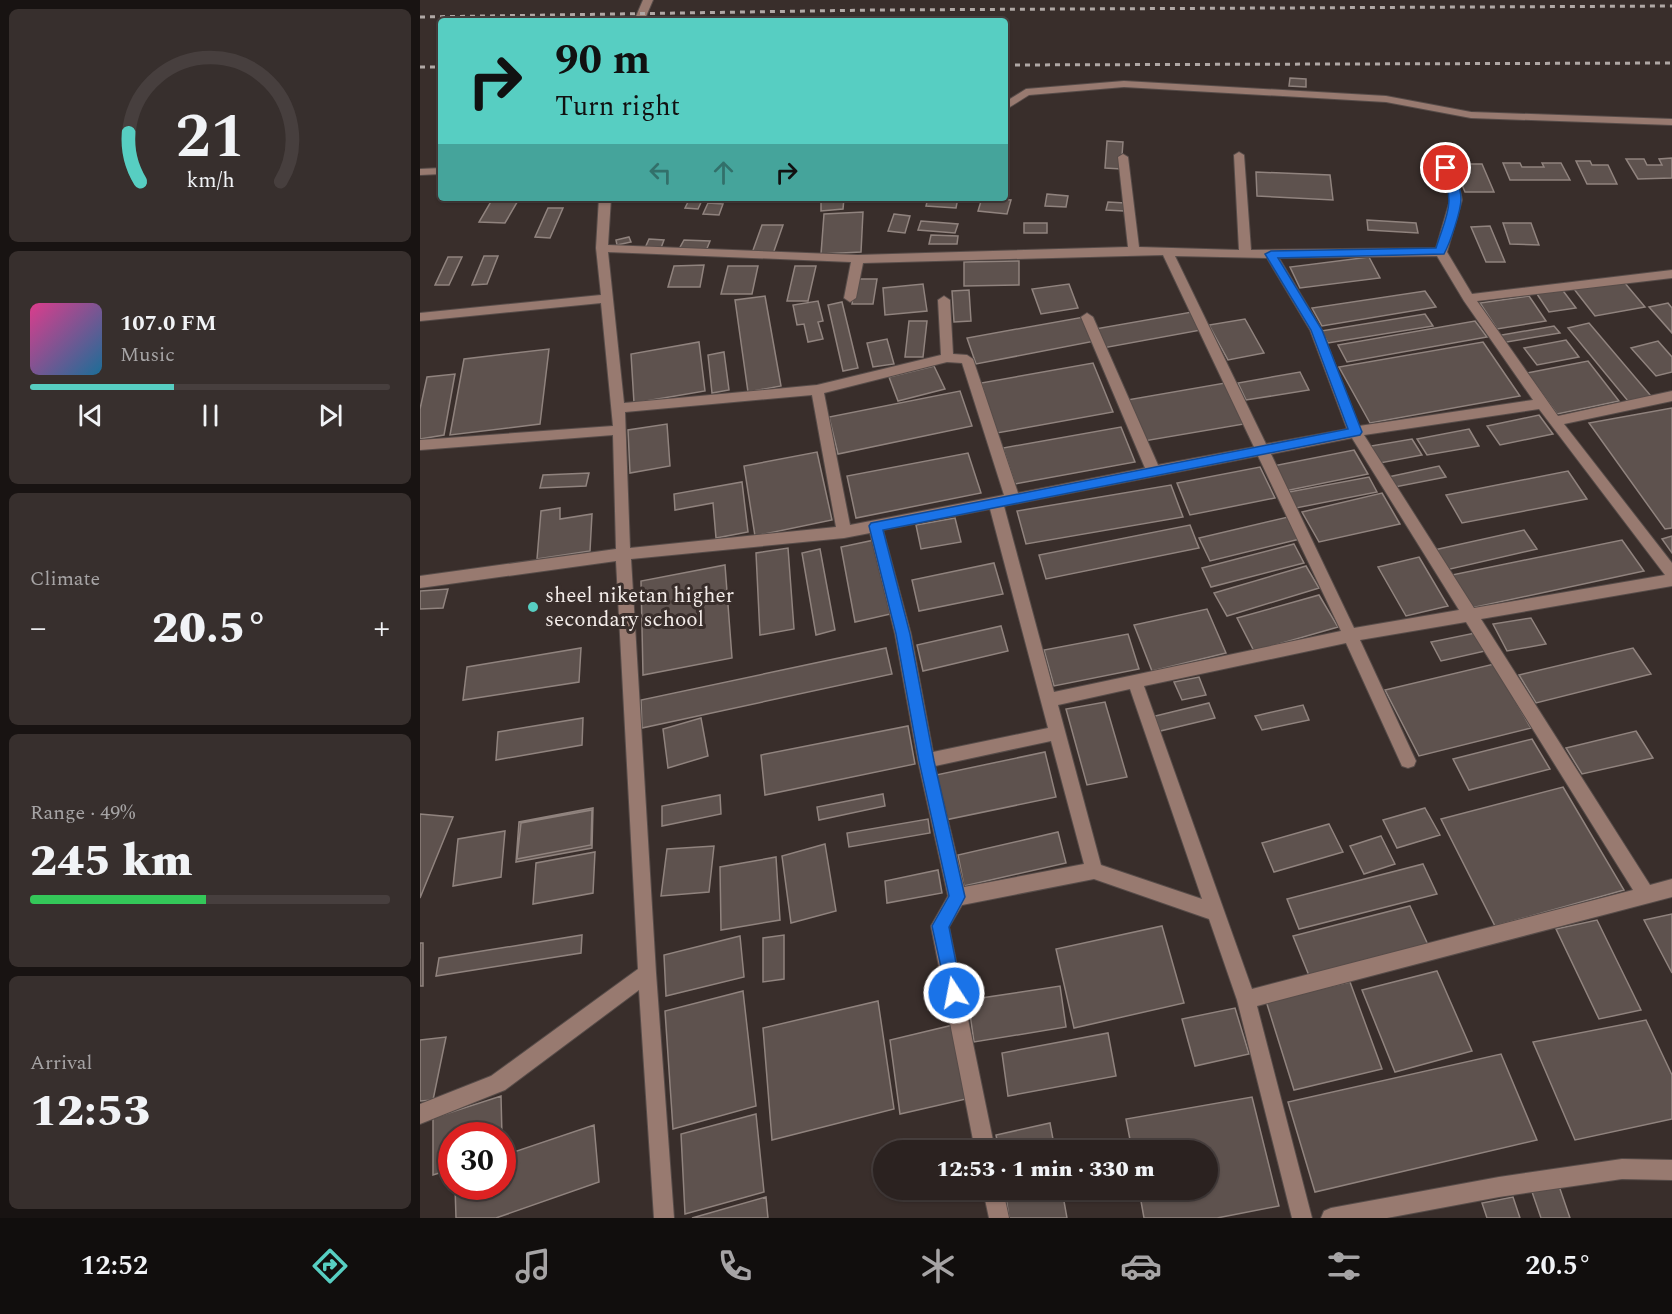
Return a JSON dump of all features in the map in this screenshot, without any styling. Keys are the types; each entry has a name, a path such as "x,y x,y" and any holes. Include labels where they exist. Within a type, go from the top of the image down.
{"street":[{"path":"640,18 648,0"},
{"path":"1008,105 1026,92 1124,84 1386,99 1471,115 1672,122"},
{"path":"1438,150 1454,186 1456,200 1441,252 1468,298 1540,404 1672,574"},
{"path":"1239,155 1245,254"},
{"path":"1124,157 1134,251"},
{"path":"420,172 438,171"},
{"path":"605,201 602,248 620,430 622,554 664,1218"},
{"path":"602,248 858,259 1134,251 1245,254 1441,252"},
{"path":"1168,253 1352,635 1408,760"},
{"path":"1271,254 1316,330 1356,432 1646,894"},
{"path":"850,298 858,259"},
{"path":"1468,298 1672,274"},
{"path":"420,317 608,298"},
{"path":"944,300 947,358"},
{"path":"1088,317 1154,472"},
{"path":"618,408 817,390 947,358 967,359 1013,500"},
{"path":"817,390 844,532"},
{"path":"1555,421 1672,396"},
{"path":"420,582 622,554 844,532 1356,432 1540,404"},
{"path":"420,445 620,430"},
{"path":"996,504 1094,871"},
{"path":"875,526 903,634 926,761 957,897 940,926 983,1140"},
{"path":"1048,700 1352,635 1672,580"},
{"path":"1135,682 1246,1000 1302,1218"},
{"path":"926,761 1056,733"},
{"path":"957,897 1094,871 1214,912"},
{"path":"1246,1000 1672,888"},
{"path":"420,1114 498,1083 647,972"},
{"path":"1332,1218 1499,1187 1610,1170 1672,1170"},
{"path":"995,1200 999,1218"}],"building":[{"path":"1290,78 1306,79 1306,87 1289,86"},
{"path":"1107,141 1123,142 1121,169 1105,168"},
{"path":"1672,158 1672,178 1638,179 1626,159 1644,159 1647,165 1662,165 1659,159"},
{"path":"1576,161 1590,161 1592,165 1608,165 1617,184 1587,184"},
{"path":"1503,163 1520,163 1522,167 1544,167 1542,163 1561,163 1570,180 1510,180"},
{"path":"1466,164 1482,164 1494,192 1465,192 1455,168 1467,168"},
{"path":"1256,172 1330,175 1333,200 1257,196"},
{"path":"1047,194 1068,196 1066,207 1045,206"},
{"path":"1011,200 1007,214 978,211 981,201"},
{"path":"491,201 518,201 505,223 479,222"},
{"path":"688,201 702,201 698,209 685,208"},
{"path":"821,201 844,201 843,209 821,211"},
{"path":"927,201 957,201 956,208 926,206"},
{"path":"1108,202 1125,203 1124,211 1106,210"},
{"path":"708,203 723,204 719,215 703,214"},
{"path":"548,208 563,208 550,238 535,237"},
{"path":"863,212 861,252 821,254 824,214"},
{"path":"894,214 910,216 905,233 888,231"},
{"path":"1367,220 1416,223 1418,233 1368,230"},
{"path":"921,221 958,224 955,233 918,230"},
{"path":"1024,223 1047,223 1047,233 1024,233"},
{"path":"1503,223 1531,223 1539,245 1510,244"},
{"path":"762,225 783,225 773,254 752,253"},
{"path":"1490,226 1505,262 1486,262 1471,227"},
{"path":"931,235 958,236 957,244 929,244"},
{"path":"629,237 631,242 617,245 616,240"},
{"path":"649,239 664,240 661,248 645,248"},
{"path":"684,240 710,241 706,251 679,249"},
{"path":"484,256 498,256 487,284 472,285"},
{"path":"448,257 462,257 449,285 435,285"},
{"path":"1369,257 1380,278 1300,288 1290,267"},
{"path":"1019,261 1019,285 964,286 964,262"},
{"path":"704,265 700,287 668,287 674,266"},
{"path":"728,266 758,266 752,294 721,294"},
{"path":"795,266 816,266 808,301 787,301"},
{"path":"856,279 877,279 873,304 852,304"},
{"path":"1624,282 1645,307 1595,316 1574,289"},
{"path":"923,284 927,311 885,315 883,288"},
{"path":"1069,284 1078,308 1041,314 1032,289"},
{"path":"1561,288 1576,308 1549,312 1535,291"},
{"path":"969,290 971,321 954,322 952,291"},
{"path":"1425,291 1436,307 1322,326 1312,308"},
{"path":"765,296 781,386 748,392 735,300"},
{"path":"1529,296 1546,321 1497,329 1480,303"},
{"path":"818,301 823,321 818,322 823,339 808,342 804,324 797,325 793,305"},
{"path":"842,302 858,368 843,371 828,305"},
{"path":"1668,303 1672,308 1672,333 1649,307"},
{"path":"1192,312 1201,330 1103,348 1095,329"},
{"path":"1425,314 1433,326 1328,343 1321,331"},
{"path":"1084,317 1095,341 976,364 967,338"},
{"path":"1245,319 1264,353 1228,360 1209,325"},
{"path":"909,321 927,321 923,357 905,357"},
{"path":"1475,321 1487,337 1347,362 1338,345"},
{"path":"1589,323 1651,396 1628,401 1568,328"},
{"path":"1554,326 1560,333 1501,343 1496,336"},
{"path":"887,339 894,364 873,367 867,343"},
{"path":"1566,340 1579,357 1537,365 1524,348"},
{"path":"1658,341 1672,357 1672,372 1656,376 1631,348"},
{"path":"699,342 705,391 634,403 631,354"},
{"path":"1483,342 1520,396 1370,423 1339,367"},
{"path":"549,349 540,424 450,435 464,359"},
{"path":"724,352 729,390 712,393 708,355"},
{"path":"1588,361 1619,401 1557,414 1527,373"},
{"path":"1093,363 1113,412 997,433 981,383"},
{"path":"934,366 945,389 898,401 889,377"},
{"path":"1300,372 1309,390 1246,400 1238,383"},
{"path":"455,374 444,435 420,439 420,409 427,377"},
{"path":"1225,383 1244,424 1144,441 1127,400"},
{"path":"960,391 972,426 838,454 829,417"},
{"path":"1672,408 1672,528 1665,529 1589,423"},
{"path":"1539,415 1553,434 1500,445 1487,426"},
{"path":"667,424 670,466 630,473 628,430"},
{"path":"1121,427 1135,462 1015,484 1003,448"},
{"path":"1469,429 1479,446 1427,455 1417,439"},
{"path":"1412,439 1422,455 1380,463 1371,446"},
{"path":"1354,450 1368,474 1285,491 1273,466"},
{"path":"817,452 832,520 755,536 744,466"},
{"path":"968,453 981,493 856,518 847,476"},
{"path":"1439,466 1446,477 1395,487 1388,477"},
{"path":"1260,467 1275,498 1190,515 1177,483"},
{"path":"1568,471 1587,499 1462,523 1446,495"},
{"path":"589,473 586,486 540,488 543,475"},
{"path":"1369,477 1377,492 1296,508 1289,492"},
{"path":"742,482 748,532 716,538 713,503 675,510 674,494"},
{"path":"1171,485 1183,517 1026,544 1017,511"},
{"path":"1382,493 1400,524 1319,542 1302,512"},
{"path":"560,508 560,519 592,514 590,551 537,559 541,511"},
{"path":"1288,517 1300,539 1210,561 1199,538"},
{"path":"955,518 961,542 921,549 916,525"},
{"path":"1190,525 1199,548 1046,579 1039,555"},
{"path":"1524,530 1537,549 1446,570 1434,550"},
{"path":"1672,536 1672,553 1662,539"},
{"path":"879,539 895,613 855,622 841,547"},
{"path":"1622,540 1644,571 1471,608 1452,575"},
{"path":"1294,544 1304,563 1211,587 1202,568"},
{"path":"788,548 794,629 760,635 756,553"},
{"path":"820,549 835,630 816,635 802,553"},
{"path":"1419,557 1448,606 1406,616 1378,567"},
{"path":"994,563 1003,594 919,611 912,580"},
{"path":"725,565 732,658 643,675 641,581"},
{"path":"1306,566 1319,588 1227,616 1214,593"},
{"path":"448,589 443,608 420,609 420,591"},
{"path":"1319,595 1338,627 1254,651 1237,618"},
{"path":"1207,609 1226,653 1152,671 1134,625"},
{"path":"1531,618 1546,644 1507,651 1493,624"},
{"path":"1001,626 1008,651 923,671 917,645"},
{"path":"1475,633 1485,651 1441,661 1431,642"},
{"path":"1128,634 1139,669 1054,686 1044,650"},
{"path":"581,648 579,682 463,700 467,667"},
{"path":"886,648 892,674 642,728 641,700"},
{"path":"1633,648 1651,674 1536,703 1519,675"},
{"path":"1494,664 1531,728 1419,756 1385,690"},
{"path":"1199,677 1206,695 1182,700 1174,682"},
{"path":"1105,702 1127,777 1087,785 1066,709"},
{"path":"1209,703 1215,718 1156,732 1151,717"},
{"path":"1303,705 1309,720 1262,730 1255,716"},
{"path":"583,718 582,745 496,760 498,732"},
{"path":"701,718 708,756 668,768 663,729"},
{"path":"908,726 915,764 765,795 761,755"},
{"path":"1636,731 1653,758 1582,774 1566,748"},
{"path":"1532,739 1550,769 1469,790 1453,759"},
{"path":"1045,752 1056,797 945,820 936,775"},
{"path":"1563,787 1624,890 1495,926 1441,819"},
{"path":"883,794 885,806 819,820 817,807"},
{"path":"720,795 721,814 662,826 662,806"},
{"path":"593,808 592,848 516,862 519,822"},
{"path":"1425,808 1440,835 1397,848 1383,820"},
{"path":"592,810 591,845 517,859 521,823"},
{"path":"420,814 453,817 420,898"},
{"path":"928,819 930,833 849,847 847,833"},
{"path":"1329,824 1343,852 1274,872 1262,843"},
{"path":"505,831 501,877 453,886 458,839"},
{"path":"1058,832 1066,863 964,886 958,855"},
{"path":"1381,836 1395,864 1364,874 1350,846"},
{"path":"825,844 836,911 791,923 782,856"},
{"path":"714,846 709,892 661,896 667,849"},
{"path":"595,852 593,893 533,904 536,863"},
{"path":"776,857 780,920 721,930 720,867"},
{"path":"1423,864 1437,894 1299,929 1287,899"},
{"path":"938,870 942,893 887,903 885,881"},
{"path":"1410,906 1429,947 1310,978 1293,936"},
{"path":"1672,914 1672,973 1644,920"},
{"path":"1597,920 1641,1010 1599,1019 1556,929"},
{"path":"1162,926 1184,1003 1074,1028 1056,949"},
{"path":"582,935 581,953 436,976 439,958"},
{"path":"784,935 784,979 763,982 763,938"},
{"path":"740,936 744,977 666,996 664,955"},
{"path":"420,943 423,943 423,986 420,986"},
{"path":"1437,971 1472,1051 1395,1072 1362,990"},
{"path":"1350,982 1382,1069 1294,1090 1266,1001"},
{"path":"1060,986 1066,1027 974,1042 968,1000"},
{"path":"743,991 756,1106 673,1129 665,1011"},
{"path":"878,1001 894,1109 772,1140 763,1028"},
{"path":"1235,1008 1249,1054 1195,1066 1182,1019"},
{"path":"1646,1020 1672,1075 1672,1119 1575,1140 1533,1042"},
{"path":"953,1025 966,1099 900,1114 890,1040"},
{"path":"1108,1033 1116,1076 1008,1096 1002,1053"},
{"path":"446,1037 433,1100 420,1101 420,1040"},
{"path":"1501,1054 1537,1140 1315,1192 1288,1102"},
{"path":"501,1096 502,1122 438,1122 438,1173 433,1175 433,1118"},
{"path":"1252,1097 1279,1206 1217,1218 1144,1218 1141,1200 1218,1200 1218,1140 1130,1140 1126,1119"},
{"path":"756,1114 764,1192 685,1214 681,1134"},
{"path":"1050,1123 1053,1140 997,1140 996,1135"},
{"path":"594,1125 599,1182 496,1218 456,1218 455,1200 516,1200 516,1151"},
{"path":"1559,1186 1570,1218 1541,1218 1531,1189"},
{"path":"766,1197 768,1218 692,1218"},
{"path":"1513,1197 1520,1218 1487,1218 1482,1203"},
{"path":"1006,1200 1064,1200 1067,1218 1009,1218"}],"railway":[{"path":"420,17 875,10 1672,6"},
{"path":"1008,65 1672,63"},
{"path":"420,67 438,67"}],"place":[{"name":"sheel niketan higher secondary school","path":"533,607"}],"route":[{"path":"954,993 940,926 957,897 926,761 903,634 875,526 1356,432 1316,330 1271,254 1441,252 1456,200 1454,186 1446,168"}]}
